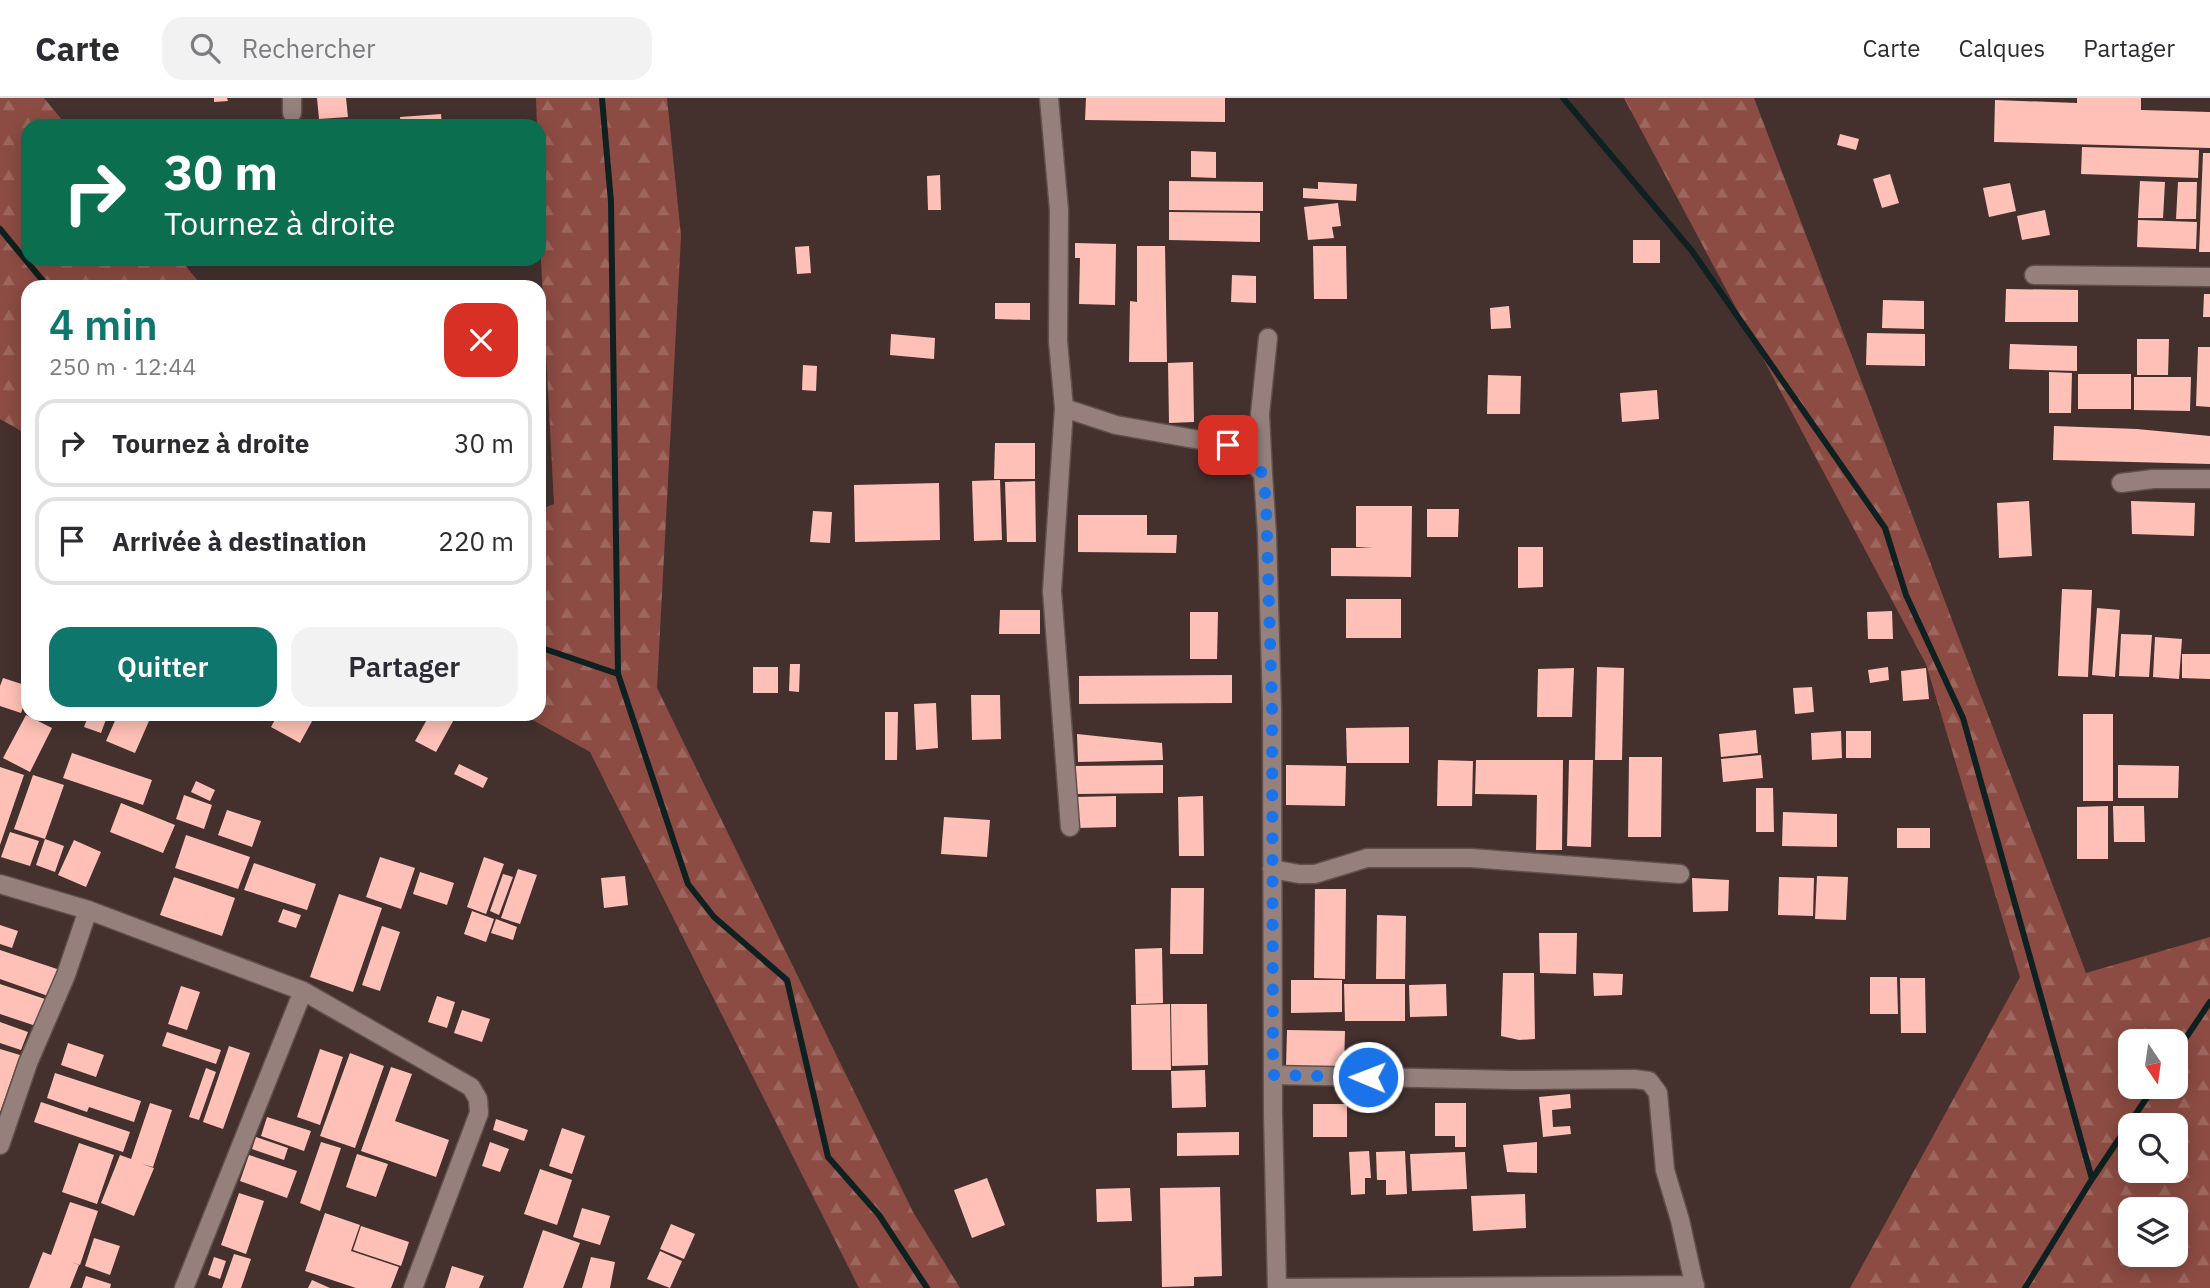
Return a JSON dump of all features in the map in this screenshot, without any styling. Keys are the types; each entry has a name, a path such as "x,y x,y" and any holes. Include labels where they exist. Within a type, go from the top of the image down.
{"street":[{"path":"1049,98 1059,209 1058,341 1064,408 1052,591 1070,827"},
{"path":"2034,275 2210,278"},
{"path":"1268,338 1260,414 1267,534 1271,695 1273,1075 1277,1288 1695,1286 1665,1170 1658,1093 1649,1081 1273,1075"},
{"path":"1064,408 1116,425 1228,445 1248,458 1263,474"},
{"path":"2120,483 2153,479 2210,479"},
{"path":"1272,869 1315,874 1367,858 1471,858 1680,874"},
{"path":"0,884 88,910 303,991 471,1087 478,1099 479,1113 413,1288"},
{"path":"0,1145 28,1063 66,975 88,910"},
{"path":"184,1288 303,991"}],"green space":[{"path":"0,98 44,98 61,119 21,119 21,266 186,266 197,280 21,280 21,431 0,419"},
{"path":"536,98 667,98 681,236 657,688 913,1212 960,1288 859,1288 590,752 535,721 546,721 546,507 554,504 546,354 546,280 542,280 541,266 546,266 546,119 537,119"},
{"path":"1624,98 1754,98 2086,973 2210,937 2210,1288 1850,1288 2020,977 1926,664"}],"building":[{"path":"214,98 227,98 228,101 214,102"},
{"path":"317,98 346,98 348,117 319,119"},
{"path":"1086,98 1225,98 1225,122 1085,120"},
{"path":"2077,98 2141,98 2141,110 2210,112 2210,148 1994,142 1995,100 2077,103"},
{"path":"441,114 441,119 400,119"},
{"path":"1840,134 1859,139 1856,150 1837,145"},
{"path":"2082,147 2199,150 2198,178 2081,174"},
{"path":"1191,151 1216,152 1216,178 1191,177"},
{"path":"2203,153 2210,153 2210,252 2199,252"},
{"path":"1890,174 1899,203 1882,208 1873,179"},
{"path":"940,175 941,210 928,210 927,176"},
{"path":"1169,181 1263,182 1263,211 1169,210"},
{"path":"2140,181 2165,182 2163,218 2138,218"},
{"path":"1318,182 1357,184 1356,201 1303,198 1303,188 1318,189"},
{"path":"2178,182 2197,182 2196,219 2176,219"},
{"path":"2010,183 2016,211 1989,217 1983,188"},
{"path":"1338,203 1341,226 1332,227 1334,238 1308,240 1304,207"},
{"path":"2045,210 2050,235 2022,240 2017,216"},
{"path":"1169,212 1260,213 1260,242 1169,240"},
{"path":"2138,220 2197,222 2196,249 2137,247"},
{"path":"1633,240 1660,240 1660,263 1633,263"},
{"path":"1075,243 1116,244 1115,305 1079,304 1080,258 1075,258"},
{"path":"809,246 811,273 797,274 795,247"},
{"path":"1137,246 1165,246 1167,362 1129,362 1130,301 1137,302"},
{"path":"1313,246 1346,246 1347,299 1314,299"},
{"path":"1232,275 1256,276 1256,303 1231,302"},
{"path":"2006,289 2078,290 2078,322 2005,322"},
{"path":"2204,294 2210,294 2210,317 2203,317"},
{"path":"1883,300 1924,301 1924,329 1882,328"},
{"path":"995,303 1030,303 1030,320 995,319"},
{"path":"1509,306 1511,328 1491,329 1490,308"},
{"path":"1867,333 1925,334 1925,366 1866,365"},
{"path":"891,334 935,338 934,359 890,355"},
{"path":"2137,339 2169,339 2168,375 2137,375"},
{"path":"2010,344 2077,346 2077,371 2009,369"},
{"path":"2198,347 2210,347 2210,407 2196,406"},
{"path":"1193,362 1194,422 1169,423 1168,363"},
{"path":"803,365 817,366 816,391 802,390"},
{"path":"2049,372 2072,373 2071,413 2049,413"},
{"path":"2078,374 2131,374 2131,409 2078,409"},
{"path":"1488,375 1521,376 1520,414 1487,414"},
{"path":"2134,377 2191,377 2190,411 2134,410"},
{"path":"1657,390 1659,419 1622,422 1620,393"},
{"path":"2054,426 2137,429 2210,436 2210,464 2053,460"},
{"path":"995,443 1035,443 1035,479 994,479"},
{"path":"1000,480 1002,540 974,541 972,481"},
{"path":"1035,481 1036,542 1007,542 1005,482"},
{"path":"939,483 940,540 855,542 854,485"},
{"path":"2029,501 2032,556 1999,558 1997,503"},
{"path":"2131,501 2195,503 2194,536 2132,534"},
{"path":"1356,506 1412,506 1411,577 1331,576 1331,548 1373,548 1356,547"},
{"path":"1427,509 1459,509 1458,537 1427,537"},
{"path":"813,511 832,512 830,543 810,542"},
{"path":"1078,515 1147,515 1147,535 1177,535 1176,553 1078,552"},
{"path":"1518,547 1543,547 1543,587 1518,588"},
{"path":"2062,589 2092,590 2088,677 2058,676"},
{"path":"1346,599 1401,599 1401,638 1346,638"},
{"path":"2097,608 2120,610 2115,677 2092,675"},
{"path":"1000,610 1040,610 1040,634 999,634"},
{"path":"1892,611 1893,639 1868,639 1867,612"},
{"path":"1190,612 1218,612 1217,659 1190,659"},
{"path":"2121,634 2152,635 2149,677 2119,676"},
{"path":"2155,637 2182,639 2179,679 2153,677"},
{"path":"2182,654 2210,654 2210,679 2182,678"},
{"path":"790,664 800,664 799,692 789,691"},
{"path":"753,667 778,667 778,693 753,693"},
{"path":"1597,667 1624,668 1622,760 1595,760"},
{"path":"1888,667 1889,680 1870,683 1868,670"},
{"path":"1574,668 1572,717 1537,717 1538,669"},
{"path":"1926,668 1929,699 1903,701 1901,671"},
{"path":"1232,675 1232,703 1079,704 1079,676"},
{"path":"3,678 21,684 21,713 0,706 0,686"},
{"path":"1812,687 1814,712 1795,714 1793,688"},
{"path":"971,695 1000,695 1001,739 972,740"},
{"path":"936,703 938,748 916,750 914,704"},
{"path":"885,712 898,712 897,760 885,760"},
{"path":"2083,714 2113,714 2113,801 2083,801"},
{"path":"23,721 38,721 52,728 30,772 3,758"},
{"path":"86,721 105,721 101,733 84,727"},
{"path":"115,721 149,721 135,753 106,741"},
{"path":"274,721 312,721 300,743 271,727"},
{"path":"426,721 453,721 436,752 415,741"},
{"path":"1409,727 1409,763 1347,763 1346,728"},
{"path":"1756,730 1758,753 1721,757 1719,734"},
{"path":"1841,731 1842,758 1812,760 1811,733"},
{"path":"1846,731 1871,731 1871,758 1846,758"},
{"path":"1077,734 1162,743 1163,760 1078,762"},
{"path":"72,753 152,780 143,805 63,778"},
{"path":"1761,755 1763,778 1723,782 1721,759"},
{"path":"1629,757 1662,757 1661,837 1628,837"},
{"path":"1438,760 1473,761 1472,806 1437,806"},
{"path":"1476,760 1563,760 1562,850 1536,850 1537,795 1475,794"},
{"path":"1569,760 1593,760 1591,847 1567,846"},
{"path":"459,764 488,778 483,788 454,774"},
{"path":"1163,765 1163,793 1076,794 1075,766"},
{"path":"1286,765 1346,766 1345,806 1286,805"},
{"path":"2118,765 2179,766 2178,798 2118,798"},
{"path":"0,767 24,775 0,845"},
{"path":"33,775 64,785 45,839 14,829"},
{"path":"196,781 215,790 210,801 191,792"},
{"path":"1756,788 1773,788 1774,832 1756,832"},
{"path":"184,795 212,805 204,829 176,819"},
{"path":"1116,796 1116,827 1076,828 1076,797"},
{"path":"1203,796 1204,856 1179,856 1178,797"},
{"path":"121,803 175,825 163,853 110,832"},
{"path":"2108,806 2108,859 2077,859 2077,807"},
{"path":"2113,806 2144,806 2145,842 2114,842"},
{"path":"227,810 261,821 252,847 218,835"},
{"path":"1783,812 1837,814 1837,847 1782,846"},
{"path":"944,817 990,820 987,857 941,854"},
{"path":"1897,828 1930,828 1930,848 1897,848"},
{"path":"10,832 39,841 30,866 1,857"},
{"path":"186,835 250,857 238,889 175,868"},
{"path":"45,839 64,846 55,872 36,865"},
{"path":"74,840 101,852 86,887 58,875"},
{"path":"380,857 415,868 401,909 366,897"},
{"path":"484,857 504,864 486,914 467,907"},
{"path":"254,863 316,884 307,910 244,890"},
{"path":"518,869 537,875 520,924 501,918"},
{"path":"420,872 454,883 447,905 413,894"},
{"path":"503,874 513,877 499,915 490,911"},
{"path":"625,876 628,905 604,908 601,878"},
{"path":"1817,876 1848,877 1846,920 1815,919"},
{"path":"174,877 235,898 222,936 160,915"},
{"path":"1779,877 1814,878 1813,916 1778,915"},
{"path":"1692,878 1729,880 1728,911 1693,912"},
{"path":"1171,888 1204,888 1203,954 1170,954"},
{"path":"1315,889 1346,889 1345,979 1314,978"},
{"path":"339,894 382,908 353,992 310,977"},
{"path":"283,909 301,915 296,928 278,922"},
{"path":"472,911 494,919 486,942 464,934"},
{"path":"1377,915 1406,916 1405,979 1376,979"},
{"path":"496,919 517,927 513,940 491,933"},
{"path":"0,925 18,931 12,948 0,944"},
{"path":"382,926 400,932 380,991 362,985"},
{"path":"1539,933 1577,933 1576,974 1540,973"},
{"path":"1162,948 1163,1003 1136,1004 1135,949"},
{"path":"0,950 60,970 51,997 0,979"},
{"path":"1503,973 1534,973 1535,1039 1519,1040 1501,1036"},
{"path":"1593,973 1623,974 1622,995 1594,996"},
{"path":"1870,977 1897,977 1898,1014 1870,1014"},
{"path":"1900,978 1925,978 1926,1033 1901,1033"},
{"path":"1291,980 1342,980 1342,1012 1291,1013"},
{"path":"0,984 45,999 36,1026 0,1014"},
{"path":"1344,984 1405,984 1405,1021 1345,1021"},
{"path":"1446,984 1447,1016 1410,1017 1409,985"},
{"path":"181,986 200,992 187,1030 168,1024"},
{"path":"437,996 455,1002 447,1028 428,1022"},
{"path":"1170,1004 1171,1070 1132,1070 1131,1005"},
{"path":"1171,1004 1207,1004 1208,1065 1172,1066"},
{"path":"462,1010 490,1019 482,1042 454,1033"},
{"path":"0,1022 28,1032 21,1050 0,1043"},
{"path":"1287,1030 1345,1031 1344,1068 1286,1067"},
{"path":"167,1032 221,1050 216,1064 162,1046"},
{"path":"68,1043 104,1055 96,1077 61,1065"},
{"path":"229,1046 250,1053 223,1129 203,1122"},
{"path":"0,1049 20,1055 0,1112"},
{"path":"320,1049 343,1057 320,1125 297,1117"},
{"path":"350,1053 384,1066 355,1148 320,1136"},
{"path":"391,1067 412,1074 395,1121 449,1140 436,1177 361,1151"},
{"path":"206,1068 216,1072 199,1120 189,1117"},
{"path":"1205,1070 1206,1107 1172,1108 1171,1071"},
{"path":"55,1073 141,1101 134,1122 89,1107 87,1112 47,1098"},
{"path":"1570,1094 1571,1108 1552,1110 1553,1127 1570,1126 1571,1134 1543,1137 1539,1097"},
{"path":"41,1102 130,1132 123,1152 34,1122"},
{"path":"150,1103 172,1110 153,1167 142,1164 154,1168 134,1216 101,1203 120,1155 131,1159"},
{"path":"1435,1103 1466,1103 1466,1147 1455,1147 1455,1136 1435,1136"},
{"path":"1313,1104 1347,1104 1347,1137 1313,1137"},
{"path":"267,1117 311,1131 304,1151 261,1136"},
{"path":"496,1119 528,1130 524,1141 493,1130"},
{"path":"562,1128 585,1136 572,1174 549,1166"},
{"path":"1239,1132 1239,1155 1177,1156 1177,1133"},
{"path":"256,1137 288,1148 284,1160 252,1149"},
{"path":"321,1142 341,1148 320,1211 300,1203"},
{"path":"490,1142 509,1149 500,1172 482,1166"},
{"path":"1537,1142 1537,1173 1507,1172 1503,1145"},
{"path":"79,1143 114,1155 97,1204 62,1192"},
{"path":"1369,1151 1371,1178 1365,1178 1365,1194 1351,1195 1349,1152"},
{"path":"1405,1151 1407,1194 1386,1195 1386,1180 1377,1180 1376,1152"},
{"path":"1465,1152 1467,1189 1412,1191 1410,1154"},
{"path":"357,1154 388,1164 376,1197 346,1187"},
{"path":"249,1155 297,1171 287,1198 240,1181"},
{"path":"540,1169 572,1180 557,1225 524,1214"},
{"path":"987,1178 1005,1225 972,1238 954,1190"},
{"path":"1220,1187 1222,1276 1194,1277 1194,1286 1162,1287 1160,1188"},
{"path":"1130,1188 1132,1221 1097,1222 1096,1189"},
{"path":"239,1193 264,1201 246,1254 221,1245"},
{"path":"1525,1194 1526,1228 1473,1231 1471,1196"},
{"path":"70,1202 98,1211 80,1265 71,1262 79,1265 70,1288 29,1288 43,1252 51,1255"},
{"path":"582,1208 610,1216 600,1245 573,1237"},
{"path":"325,1213 360,1225 351,1251 399,1267 391,1288 356,1288 305,1271"},
{"path":"671,1224 695,1234 684,1259 660,1249"},
{"path":"361,1226 409,1242 401,1266 353,1250"},
{"path":"543,1230 580,1243 563,1288 523,1288"},
{"path":"94,1238 120,1246 110,1275 85,1266"},
{"path":"660,1251 682,1261 670,1288 647,1279"},
{"path":"234,1254 251,1259 241,1288 222,1288"},
{"path":"214,1257 226,1261 220,1279 208,1275"},
{"path":"591,1257 615,1262 610,1288 582,1288"},
{"path":"452,1266 484,1276 479,1288 445,1288"},
{"path":"86,1276 111,1284 110,1288 82,1288"},
{"path":"312,1280 330,1288 308,1288"}],"waterway":[{"path":"602,98 611,202 618,674 688,884 714,917 787,980 828,1157 879,1215 927,1288"},
{"path":"1563,98 1692,251 1885,528 1906,595 1963,718 2092,1179"},
{"path":"0,229 21,254"},
{"path":"31,266 42,280"},
{"path":"546,649 618,674"},
{"path":"2188,1035 2210,1002"},
{"path":"2025,1288 2092,1179 2146,1099"}],"route":[{"path":"1228,445 1240,451 1263,474 1266,502 1272,708 1273,1075 1368,1077"}]}
